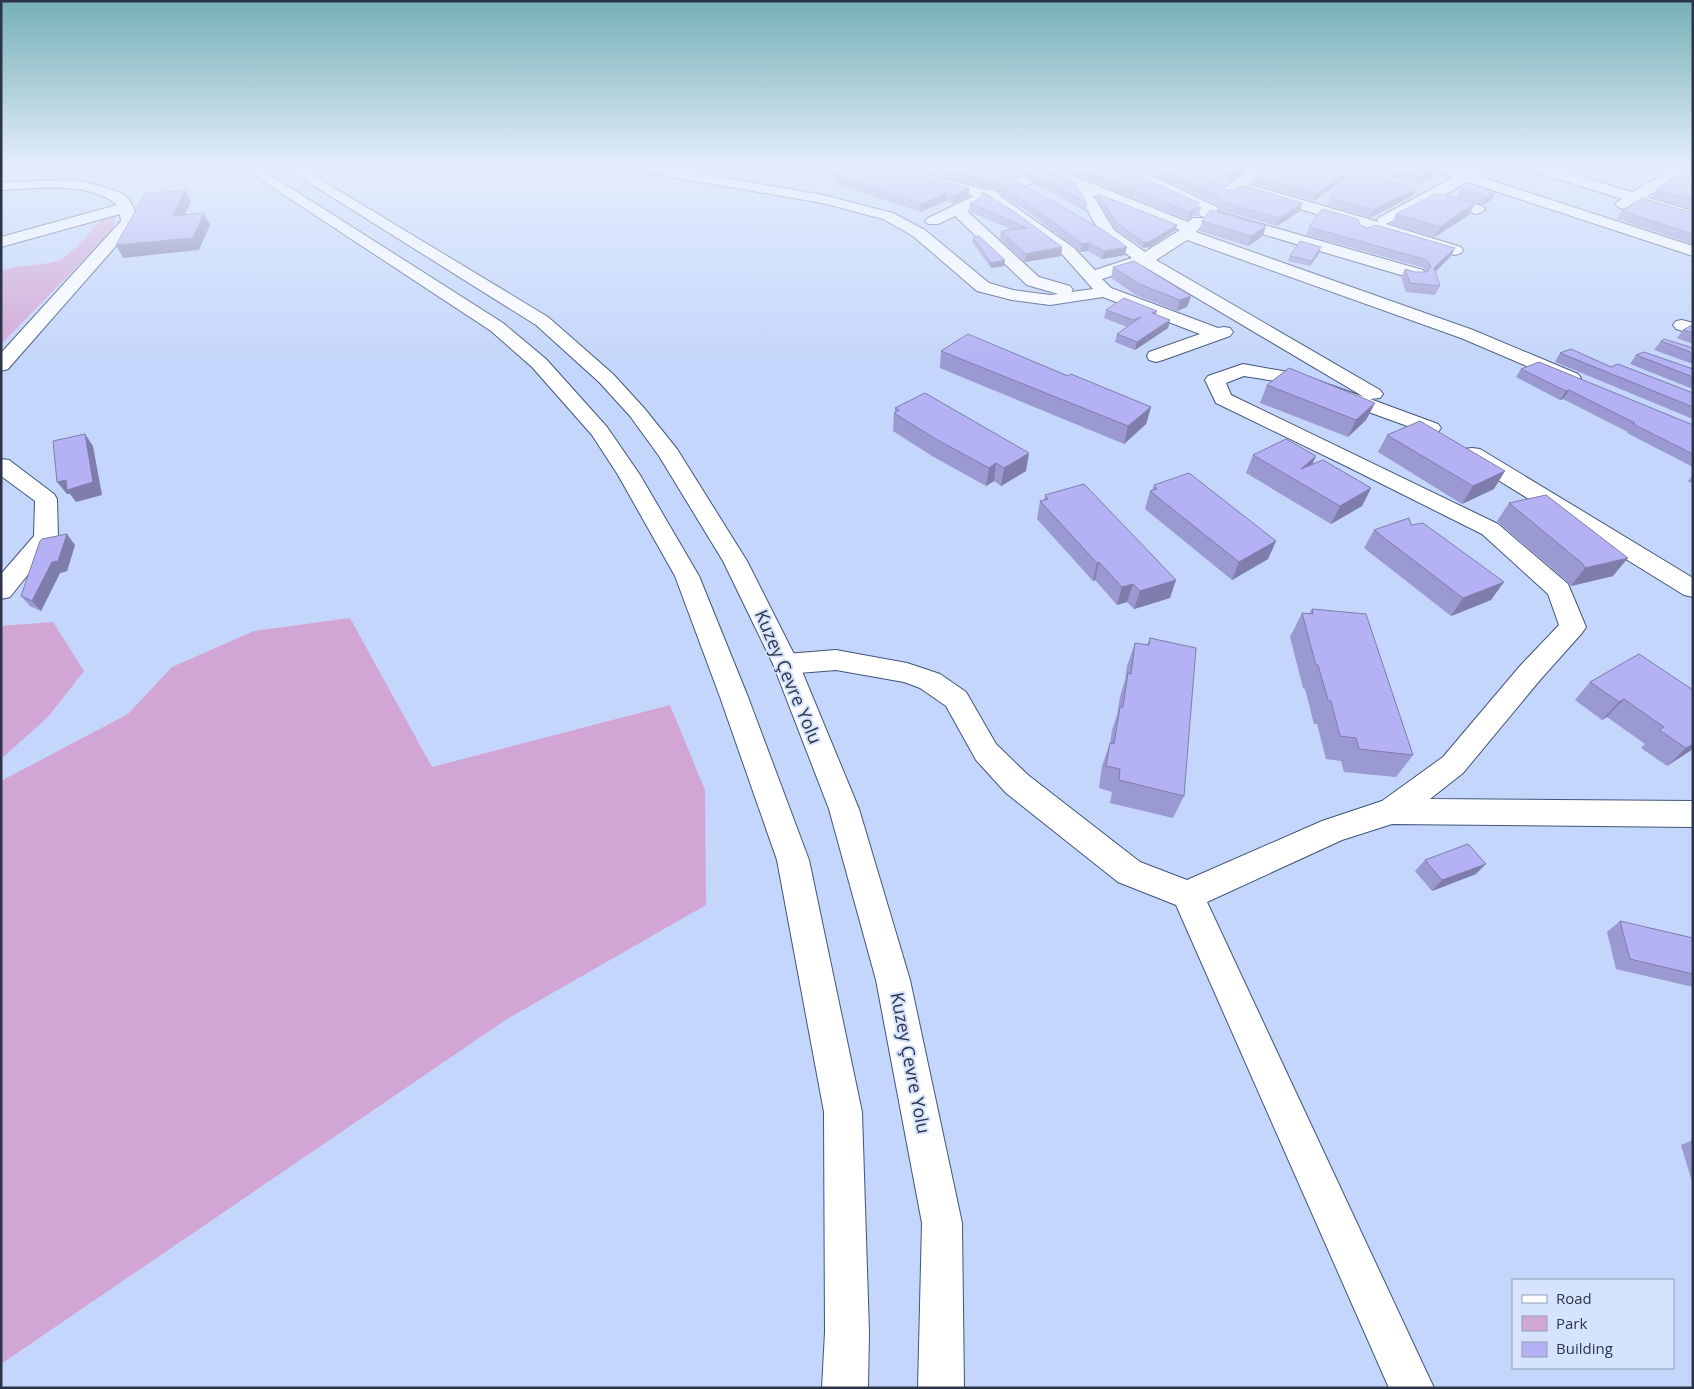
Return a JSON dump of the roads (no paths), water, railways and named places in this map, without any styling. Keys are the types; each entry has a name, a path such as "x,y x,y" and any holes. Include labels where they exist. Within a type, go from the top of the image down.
{"street":[{"path":"1,242 37,232"},
{"path":"1,365 120,232"},
{"path":"350,232 497,327 539,363 600,431 630,475 687,576 794,860 843,1112 848,1332 845,1388"},
{"name":"Kuzey Çevre Yolu","path":"397,232 542,321 606,378 637,412 669,454 736,561 786,664 844,809 893,980 942,1223 941,1388"},
{"path":"917,232 983,287 1012,295 1050,300 1104,292"},
{"path":"980,232 1033,281 1083,296"},
{"path":"1042,232 1068,251 1104,292 1217,334"},
{"path":"1090,277 1145,260 1175,244 1188,232 1467,334 1584,383"},
{"path":"1274,232 1417,274"},
{"path":"1317,280 1335,251 1355,232"},
{"path":"1408,232 1455,250"},
{"path":"1633,232 1693,251"},
{"path":"1108,233 1145,260 1445,437 1693,589"},
{"path":"1156,356 1217,334 1254,324"},
{"path":"1188,895 1317,837 1392,811 1453,764 1530,673 1574,627 1559,590 1490,529 1356,462 1223,399 1215,380 1243,370 1292,378 1445,437"},
{"path":"1,465 46,500 46,537 1,591"},
{"path":"786,664 836,660 907,673 930,681 956,699 986,752 1017,784 1129,872 1188,895 1412,1388"},
{"path":"1392,811 1693,814"}]}
